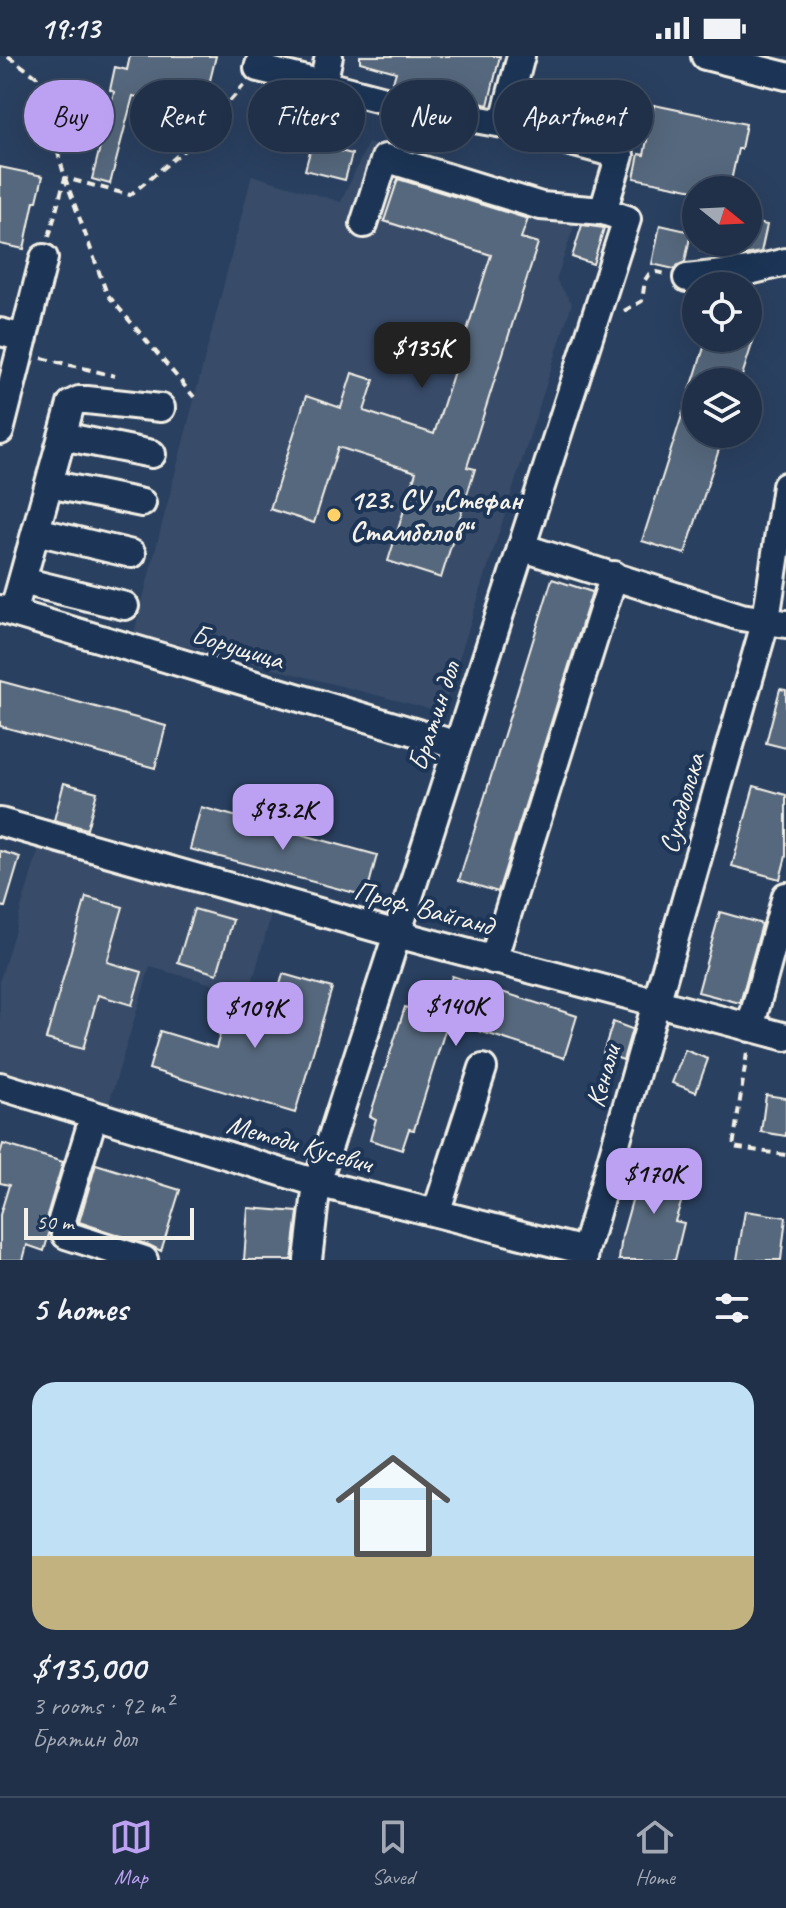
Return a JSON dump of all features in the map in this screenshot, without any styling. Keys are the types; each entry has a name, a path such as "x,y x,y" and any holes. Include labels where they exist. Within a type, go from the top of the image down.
{"street":[{"path":"324,80 329,56"},
{"path":"515,80 521,56"},
{"path":"705,56 786,76"},
{"path":"260,62 312,80"},
{"path":"365,95 423,110 494,122"},
{"name":"Братин дол","path":"308,1260 317,1183 595,320 615,215 620,155 609,152"},
{"path":"364,224 385,158 541,206 615,215"},
{"path":"0,431 15,341 44,258"},
{"path":"740,272 786,262"},
{"path":"7,611 22,581 71,404 79,400 170,401"},
{"path":"62,436 152,454"},
{"path":"49,484 142,503"},
{"name":"Суходолска","path":"657,1003 776,622 786,486"},
{"path":"36,531 132,554"},
{"path":"521,547 741,617 776,622"},
{"path":"493,960 614,575"},
{"path":"22,581 125,606"},
{"name":"Борущица","path":"7,611 458,745"},
{"name":"Проф. Вайганд","path":"0,822 397,934 786,1037"},
{"path":"750,1028 786,896"},
{"name":"Кенали","path":"584,1255 657,1003"},
{"path":"436,1213 483,1068"},
{"name":"Методи Кусевич","path":"1,1089 317,1183 584,1255"},
{"path":"94,1115 62,1220 66,1235 144,1260"}],"path":[{"path":"8,56 37,77 65,178 107,294 194,397 170,401"},
{"path":"65,178 130,195 194,142 260,62"},
{"path":"44,258 65,178"},
{"path":"595,320 615,316 642,301 649,274 657,272 682,277"},
{"path":"15,341 122,378"},
{"path":"750,1028 733,1147 786,1155"}],"shaded area":[{"name":"123. СУ „Стефан Стамболов“","path":"368,143 381,147 381,152 399,152 581,205 556,280 572,303 442,712 134,633 252,175 341,202"},
{"path":"39,848 271,915 249,994 150,967 108,1106 0,1072 0,980"}],"building":[{"path":"130,56 216,56 210,80 130,80 130,107 110,184 92,179 99,152 114,152 112,80 115,67 127,70"},
{"path":"360,56 500,56 488,105 478,103 478,80 394,80 396,72 360,62"},
{"path":"654,105 746,124 732,176 682,176 682,188 634,178 639,154 653,152"},
{"path":"310,152 352,154 345,180 305,170"},
{"path":"0,167 43,176 37,201 34,201 24,249 0,244"},
{"path":"398,179 528,219 521,238 538,243 467,467 475,469 441,578 388,561 416,472 338,447 314,523 270,509 306,396 341,408 352,373 374,380 364,411 434,434 491,255 384,221"},
{"path":"762,224 767,225 762,248"},
{"path":"582,225 604,228 593,264 572,257"},
{"path":"660,225 682,230 682,256 686,256 685,262 674,269 652,264"},
{"path":"703,352 750,352 744,368 697,368"},
{"path":"682,415 682,448 719,448 685,554 642,541"},
{"path":"552,579 592,592 498,892 459,880"},
{"path":"0,681 166,726 155,768 0,726"},
{"path":"780,689 786,690 786,748 766,743"},
{"path":"64,783 97,792 87,829 54,820"},
{"path":"754,786 786,795 786,856 780,879 732,866"},
{"path":"201,807 377,855 366,896 190,849"},
{"path":"0,851 20,857 5,907 0,906"},
{"path":"86,897 123,907 107,962 142,972 132,1005 98,995 83,1049 46,1039"},
{"path":"194,909 233,920 217,974 178,962"},
{"path":"720,912 762,924 740,1003 698,992"},
{"path":"283,974 332,988 295,1113 149,1069 160,1031 216,1048 225,1018 267,1031"},
{"path":"452,976 577,1016 564,1058 448,1021 414,1130 409,1129 402,1150 370,1140 376,1119 370,1116 405,1007 439,1018"},
{"path":"613,1022 632,1029 623,1060 603,1053"},
{"path":"685,1050 708,1059 696,1092 672,1083"},
{"path":"766,1095 786,1098 786,1136 761,1132"},
{"path":"3,1144 63,1162 47,1215 49,1234 44,1251 27,1245 23,1260 0,1260 0,1215 9,1185 0,1183"},
{"path":"652,1159 670,1165 667,1173 689,1179 675,1221 684,1223 675,1260 619,1260 622,1236 642,1165 650,1167"},
{"path":"96,1164 180,1190 161,1251 79,1222"},
{"path":"248,1208 298,1212 292,1260 244,1260"},
{"path":"745,1211 786,1217 781,1260 737,1260"}],"place":[{"name":"123. СУ „Стефан Стамболов“","path":"334,515"}]}
